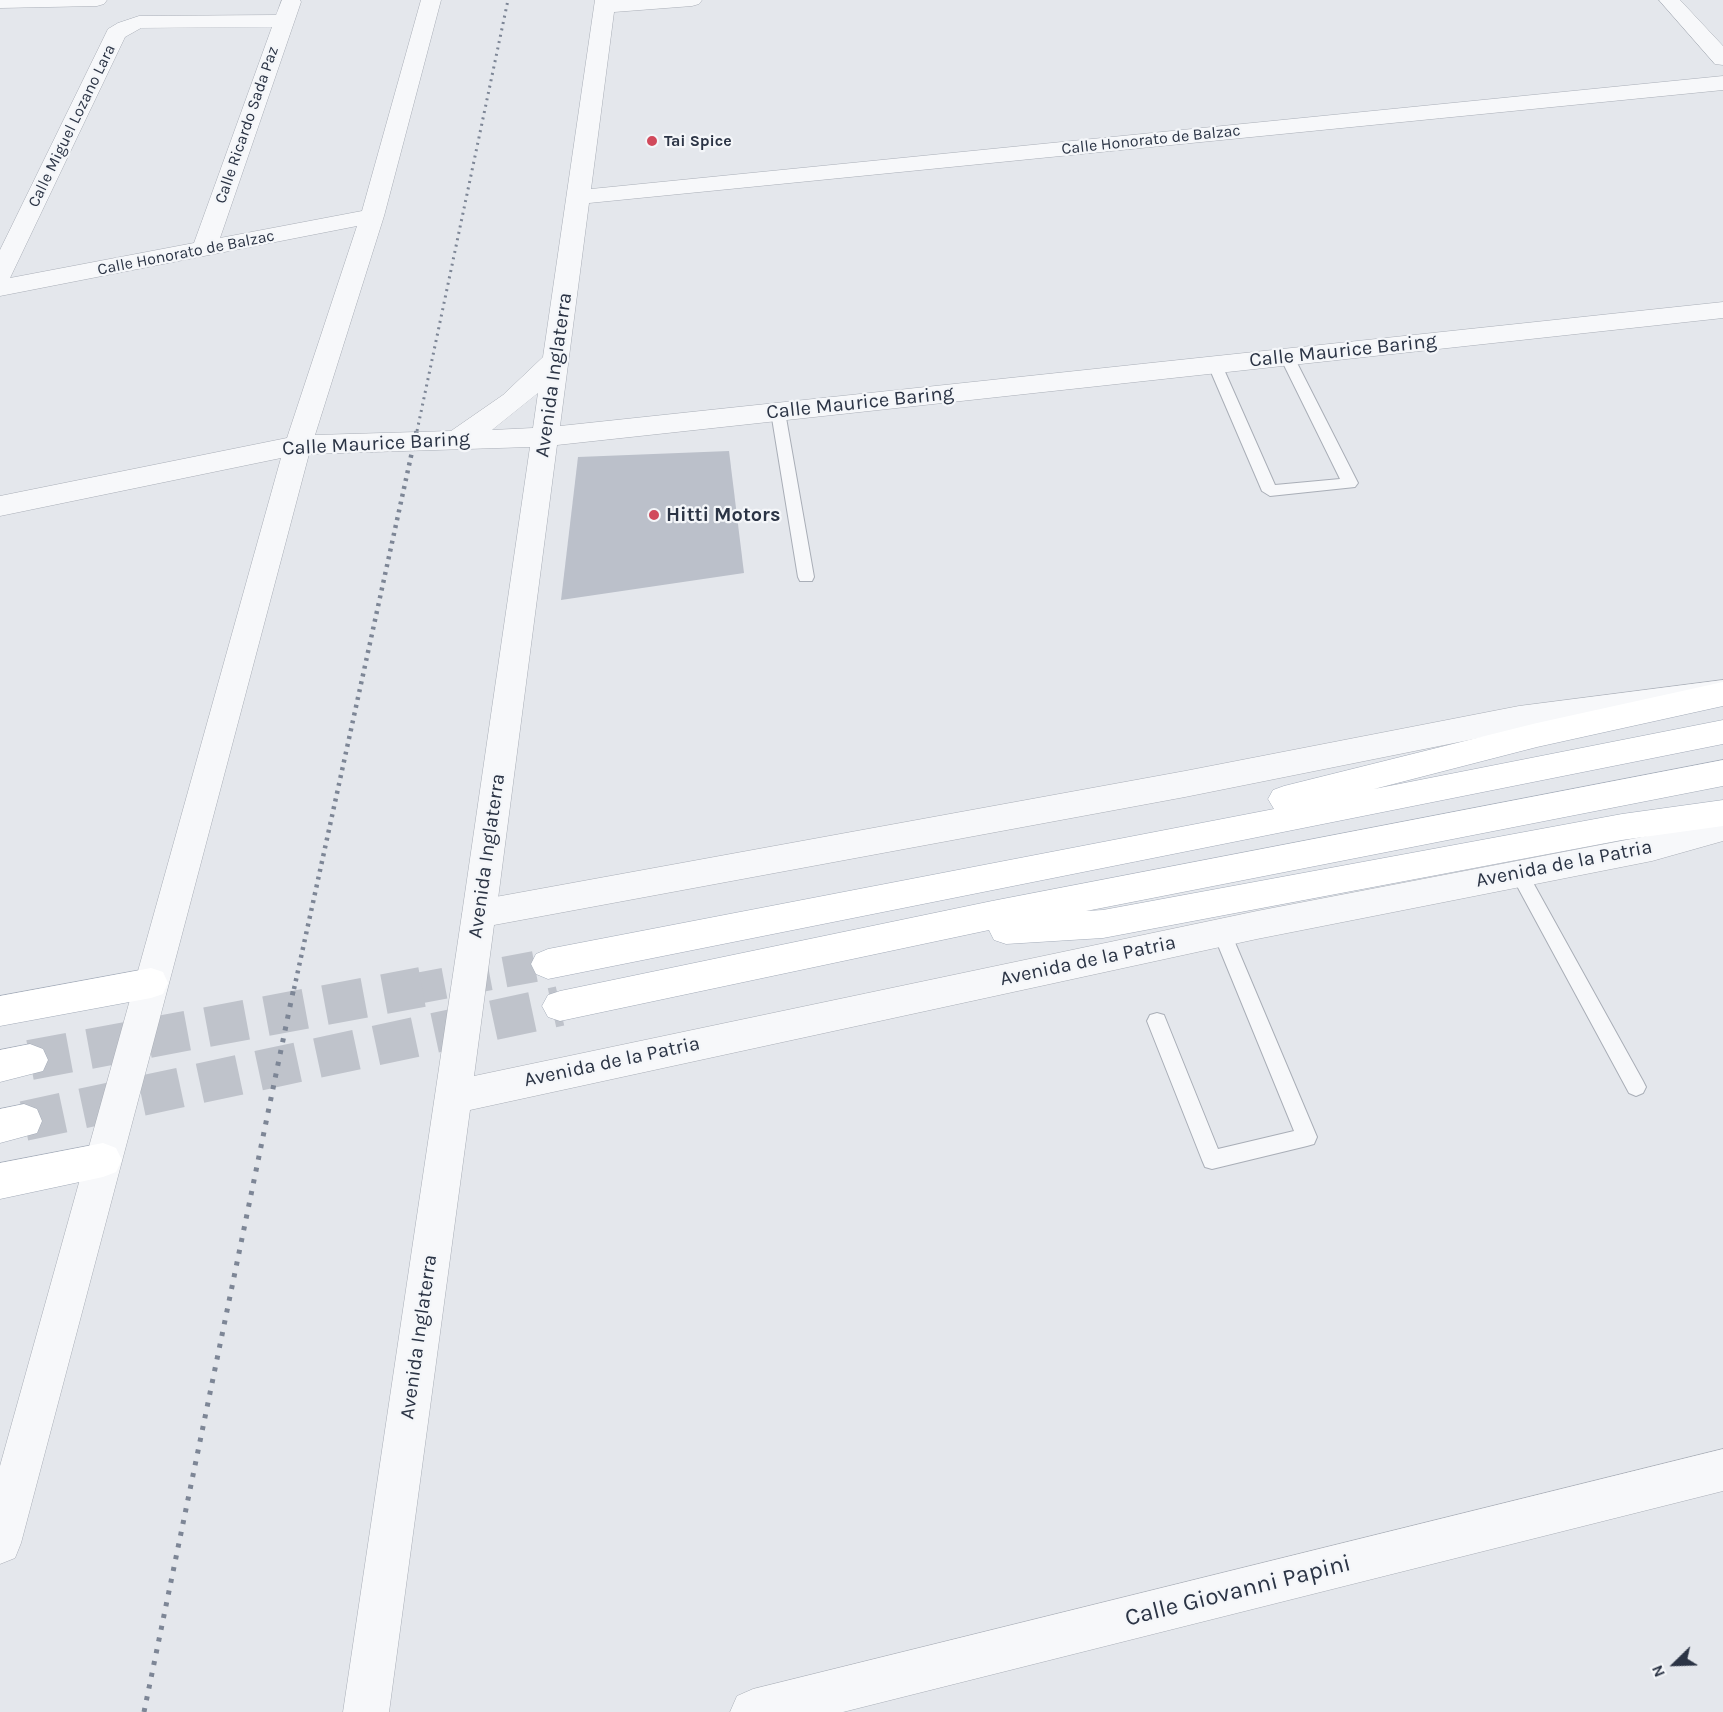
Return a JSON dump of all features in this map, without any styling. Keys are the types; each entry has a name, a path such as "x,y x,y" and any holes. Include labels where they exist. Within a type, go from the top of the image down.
{"main road":[{"path":"878,901 1514,741 1723,693"},
{"path":"548,964 878,901 1723,732"},
{"path":"560,1006 884,938 1723,773"},
{"path":"884,938 1103,924 1622,827 1723,813"},
{"path":"0,1011 151,983"},
{"path":"0,1181 103,1160"}],"street":[{"path":"0,2 97,0"},
{"path":"0,1543 298,445 372,216 431,0"},
{"path":"605,4 692,0"},
{"path":"1669,0 1723,59"},
{"name":"Avenida Inglaterra","path":"366,1712 605,4"},
{"name":"Calle Ricardo Sada Paz","path":"204,250 288,10"},
{"name":"Calle Miguel Lozano Lara","path":"0,275 116,34 125,27 139,22 288,10"},
{"name":"Calle Honorato de Balzac","path":"579,196 1723,83"},
{"name":"Calle Honorato de Balzac","path":"0,288 372,216"},
{"name":"Calle Maurice Baring","path":"0,506 298,445 546,437 1723,310"},
{"path":"459,439 509,406 535,383 557,357"},
{"path":"479,914 1173,786 1519,718 1723,693"},
{"name":"Avenida de la Patria","path":"453,1097 1222,933 1652,848 1723,828"},
{"name":"Calle Giovanni Papini","path":"753,1712 1723,1470"}],"lane":[{"path":"1215,365 1270,491 1350,483 1287,357"},
{"path":"778,412 806,577"},
{"path":"1520,873 1636,1087"},
{"path":"1157,1021 1212,1160 1307,1137 1222,933"}],"building":[{"name":"Hitti Motors","path":"729,451 744,573 561,600 578,457"}],"tunnel":[{"path":"414,989 548,964"},
{"path":"30,1060 422,987"},
{"path":"24,1121 560,1006"}],"railway":[{"path":"417,431 508,0"},
{"path":"294,989 417,429"},
{"path":"144,1712 294,987"}],"place":[{"name":"Tai Spice","path":"652,141"},
{"name":"Hitti Motors","path":"654,515"}]}
